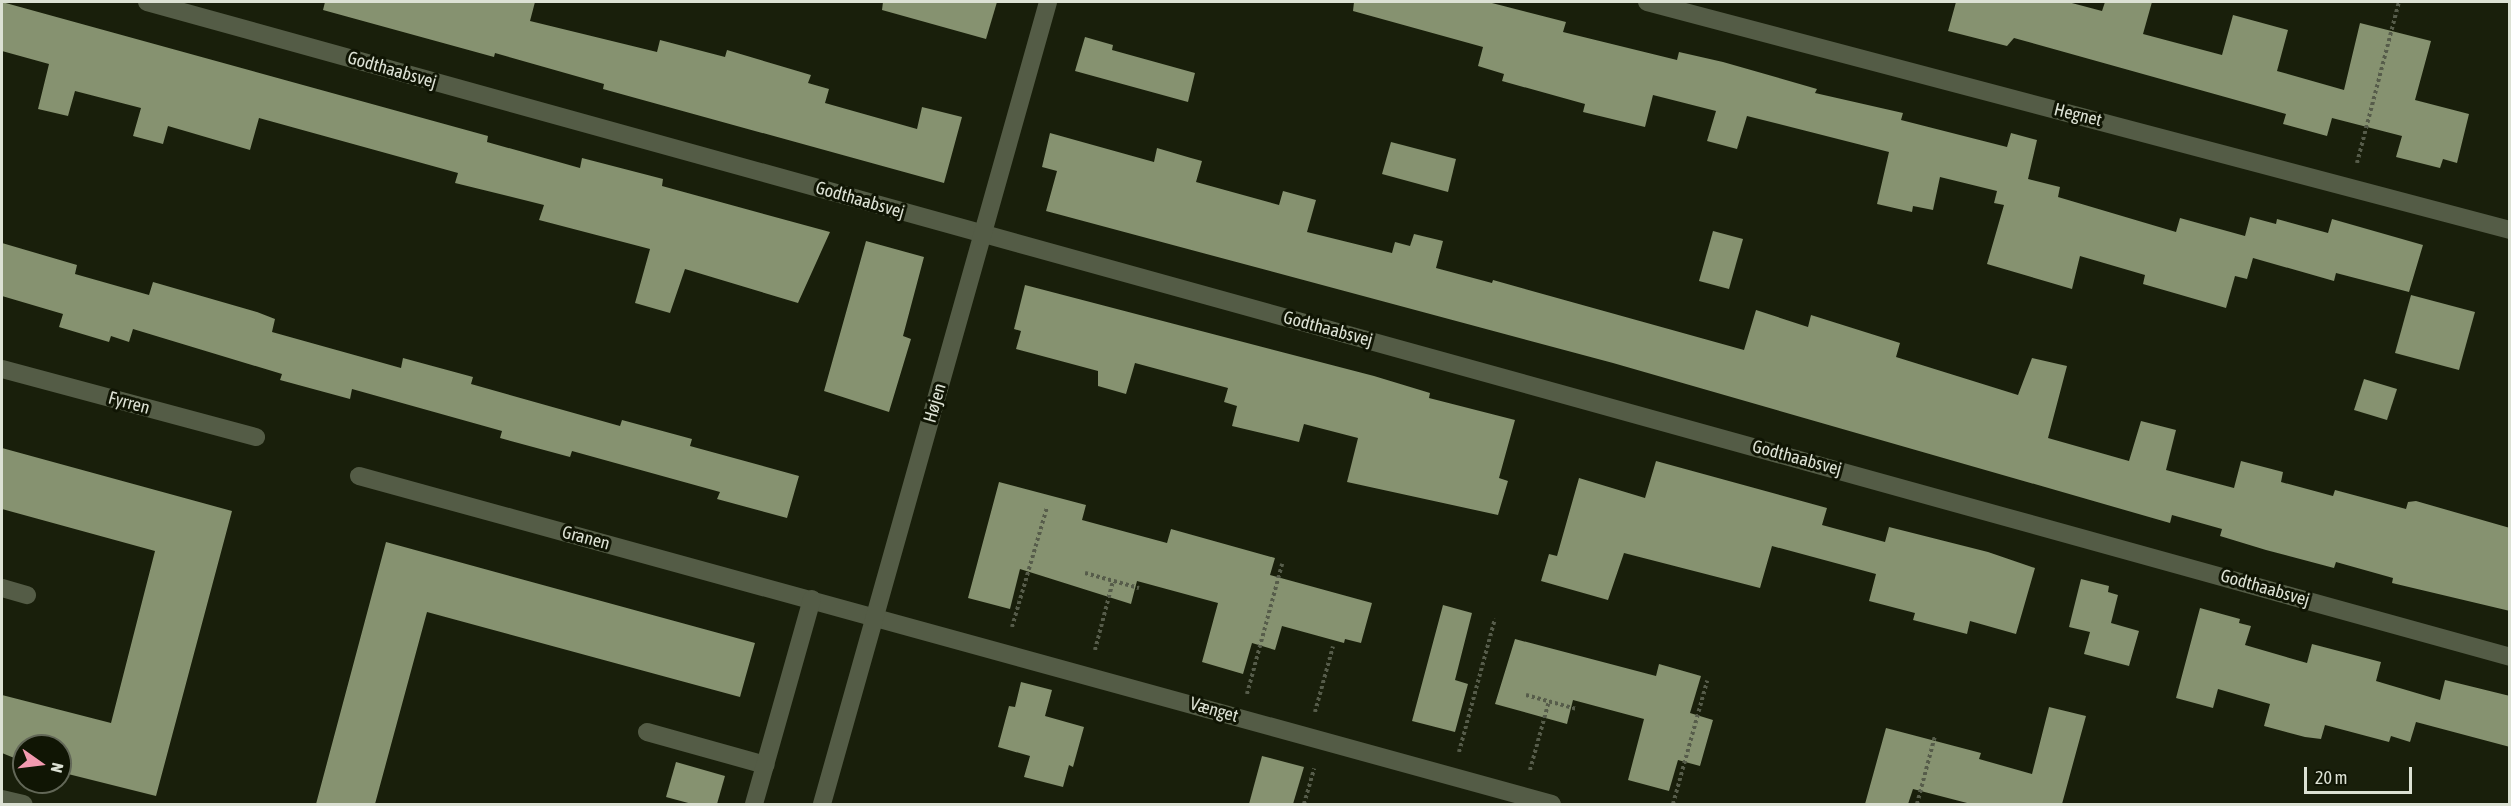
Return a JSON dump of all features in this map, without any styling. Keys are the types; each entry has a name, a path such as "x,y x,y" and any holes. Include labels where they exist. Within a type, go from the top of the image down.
{"street":[{"name":"Godthaabsvej","path":"147,2 2510,657"},
{"name":"Højen","path":"822,804 1048,2"},
{"name":"Hegnet","path":"1647,2 2351,186 2510,230"},
{"name":"Fyrren","path":"2,369 256,437"},
{"name":"Granen","path":"360,476 875,616"},
{"path":"2,588 27,595"},
{"path":"754,804 812,599"},
{"name":"Vænget","path":"875,616 1552,804"},
{"path":"647,732 765,765"},
{"path":"2,799 23,804"}],"path":[{"path":"2351,186 2400,2"},
{"path":"1004,652 1047,507"},
{"path":"1240,718 1282,564"},
{"path":"1085,573 1139,588"},
{"path":"1088,675 1113,581"},
{"path":"1452,777 1495,619"},
{"path":"1304,804 1333,646"},
{"path":"1673,804 1707,681"},
{"path":"1526,695 1577,709"},
{"path":"1522,796 1549,701"},
{"path":"1917,804 1935,736"}],"building":[{"path":"2,2 488,136 487,142 580,168 582,158 663,179 662,186 830,232 798,303 685,269 670,313 635,303 650,249 539,220 544,205 455,183 458,173 259,118 250,150 168,126 163,144 133,136 141,108 75,91 68,116 38,109 49,64 2,51"},
{"path":"325,2 535,2 530,21 657,52 660,40 725,57 727,50 811,75 808,83 829,89 825,103 917,129 922,107 962,117 944,183 603,89 604,84 495,53 494,57 323,10"},
{"path":"883,2 997,2 986,39 882,10"},
{"path":"1354,2 1488,2 1566,22 1563,32 1677,60 1679,52 1723,62 1817,89 1815,93 1903,113 1901,120 2007,147 2011,133 2037,140 2028,179 2060,187 2058,197 2176,232 2180,218 2245,236 2250,217 2276,224 2277,219 2328,233 2332,219 2423,245 2409,292 2336,273 2334,281 2253,258 2247,279 2235,276 2226,308 2143,284 2145,275 2080,256 2072,289 1987,264 2004,205 1994,203 1997,191 1940,177 1933,210 1913,206 1912,212 1877,204 1889,152 1747,116 1737,149 1707,141 1716,111 1653,95 1645,127 1583,112 1585,104 1502,81 1504,74 1478,66 1483,47 1353,11"},
{"path":"1956,2 2068,2 2102,11 2105,2 2152,2 2143,34 2222,55 2233,15 2288,30 2277,71 2344,90 2360,23 2431,41 2415,100 2469,114 2457,163 2443,159 2440,168 2396,157 2402,136 2332,118 2327,136 2283,124 2286,114 2014,38 2007,46 1948,31"},
{"path":"1085,37 1113,45 1112,50 1195,73 1188,102 1075,71"},
{"path":"1050,133 1154,162 1157,148 1202,161 1196,182 1279,205 1283,191 1316,200 1307,232 1392,253 1395,242 1410,246 1414,234 1443,241 1436,268 1492,283 1493,280 1744,350 1756,310 1808,327 1811,315 1900,343 1896,357 2018,395 2032,358 2067,366 2048,438 2129,461 2141,421 2176,430 2166,470 2234,488 2241,461 2283,472 2281,482 2333,496 2335,490 2406,509 2408,502 2416,501 2510,528 2510,611 2392,583 2393,578 2336,562 2334,568 2266,550 2220,536 2222,529 2172,515 2170,523 1613,363 1046,211 1057,171 1042,167"},
{"path":"1391,142 1456,159 1448,192 1382,174"},
{"path":"1713,231 1743,239 1729,289 1699,281"},
{"path":"866,241 924,257 903,336 911,339 889,412 824,391"},
{"path":"2,243 77,265 75,274 149,295 153,282 257,312 275,319 272,332 401,368 403,358 473,377 471,384 620,426 622,420 692,439 690,446 799,476 787,518 717,499 720,492 572,451 570,457 500,438 502,431 352,389 350,399 280,380 282,374 133,329 129,342 111,336 109,342 59,327 63,314 2,296"},
{"path":"1025,285 1374,376 1430,393 1429,398 1515,420 1499,478 1508,481 1498,515 1347,482 1358,438 1304,424 1299,442 1232,426 1237,406 1224,402 1228,388 1135,363 1126,394 1098,386 1098,371 1016,349 1021,331 1014,329"},
{"path":"2411,295 2475,312 2459,370 2395,353"},
{"path":"2364,379 2397,389 2387,420 2354,410"},
{"path":"2,448 232,511 156,796 72,775 72,734 12,734 12,757 2,753 2,695 111,723 155,551 2,509"},
{"path":"1656,461 1827,508 1822,525 1885,542 1889,527 1988,552 2035,568 2016,634 1970,621 1967,634 1913,620 1915,613 1869,601 1876,574 1772,546 1760,588 1624,553 1608,600 1541,581 1549,554 1557,556 1579,478 1645,498"},
{"path":"999,482 1086,505 1082,520 1167,543 1171,529 1275,558 1270,575 1372,603 1361,643 1345,639 1344,643 1282,626 1275,650 1252,643 1243,674 1202,662 1218,603 1137,581 1131,604 1020,569 1010,609 968,598"},
{"path":"386,542 755,643 740,697 427,612 375,804 316,804"},
{"path":"2081,579 2109,586 2108,592 2118,595 2111,623 2139,631 2129,666 2084,654 2090,632 2069,627"},
{"path":"1443,605 1472,613 1455,680 1468,684 1455,732 1412,721"},
{"path":"2200,608 2240,619 2239,623 2251,626 2245,645 2307,663 2312,644 2381,662 2376,681 2440,700 2445,680 2510,696 2510,747 2416,722 2410,742 2391,736 2389,742 2325,725 2321,739 2305,737 2264,726 2270,704 2218,689 2213,708 2176,698"},
{"path":"1515,639 1656,676 1659,664 1701,676 1690,713 1713,720 1700,766 1678,760 1669,791 1628,780 1644,719 1573,700 1567,724 1495,704"},
{"path":"1021,682 1052,690 1045,716 1084,727 1073,767 1069,765 1063,787 1024,777 1030,756 998,747 1009,706 1015,707"},
{"path":"2049,707 2086,716 2062,804 1971,804 1913,789 1908,804 1865,804 1886,728 1981,753 1979,759 2032,774"},
{"path":"1262,756 1304,767 1293,804 1249,804"},
{"path":"676,762 725,776 717,804 692,804 666,797"}]}
